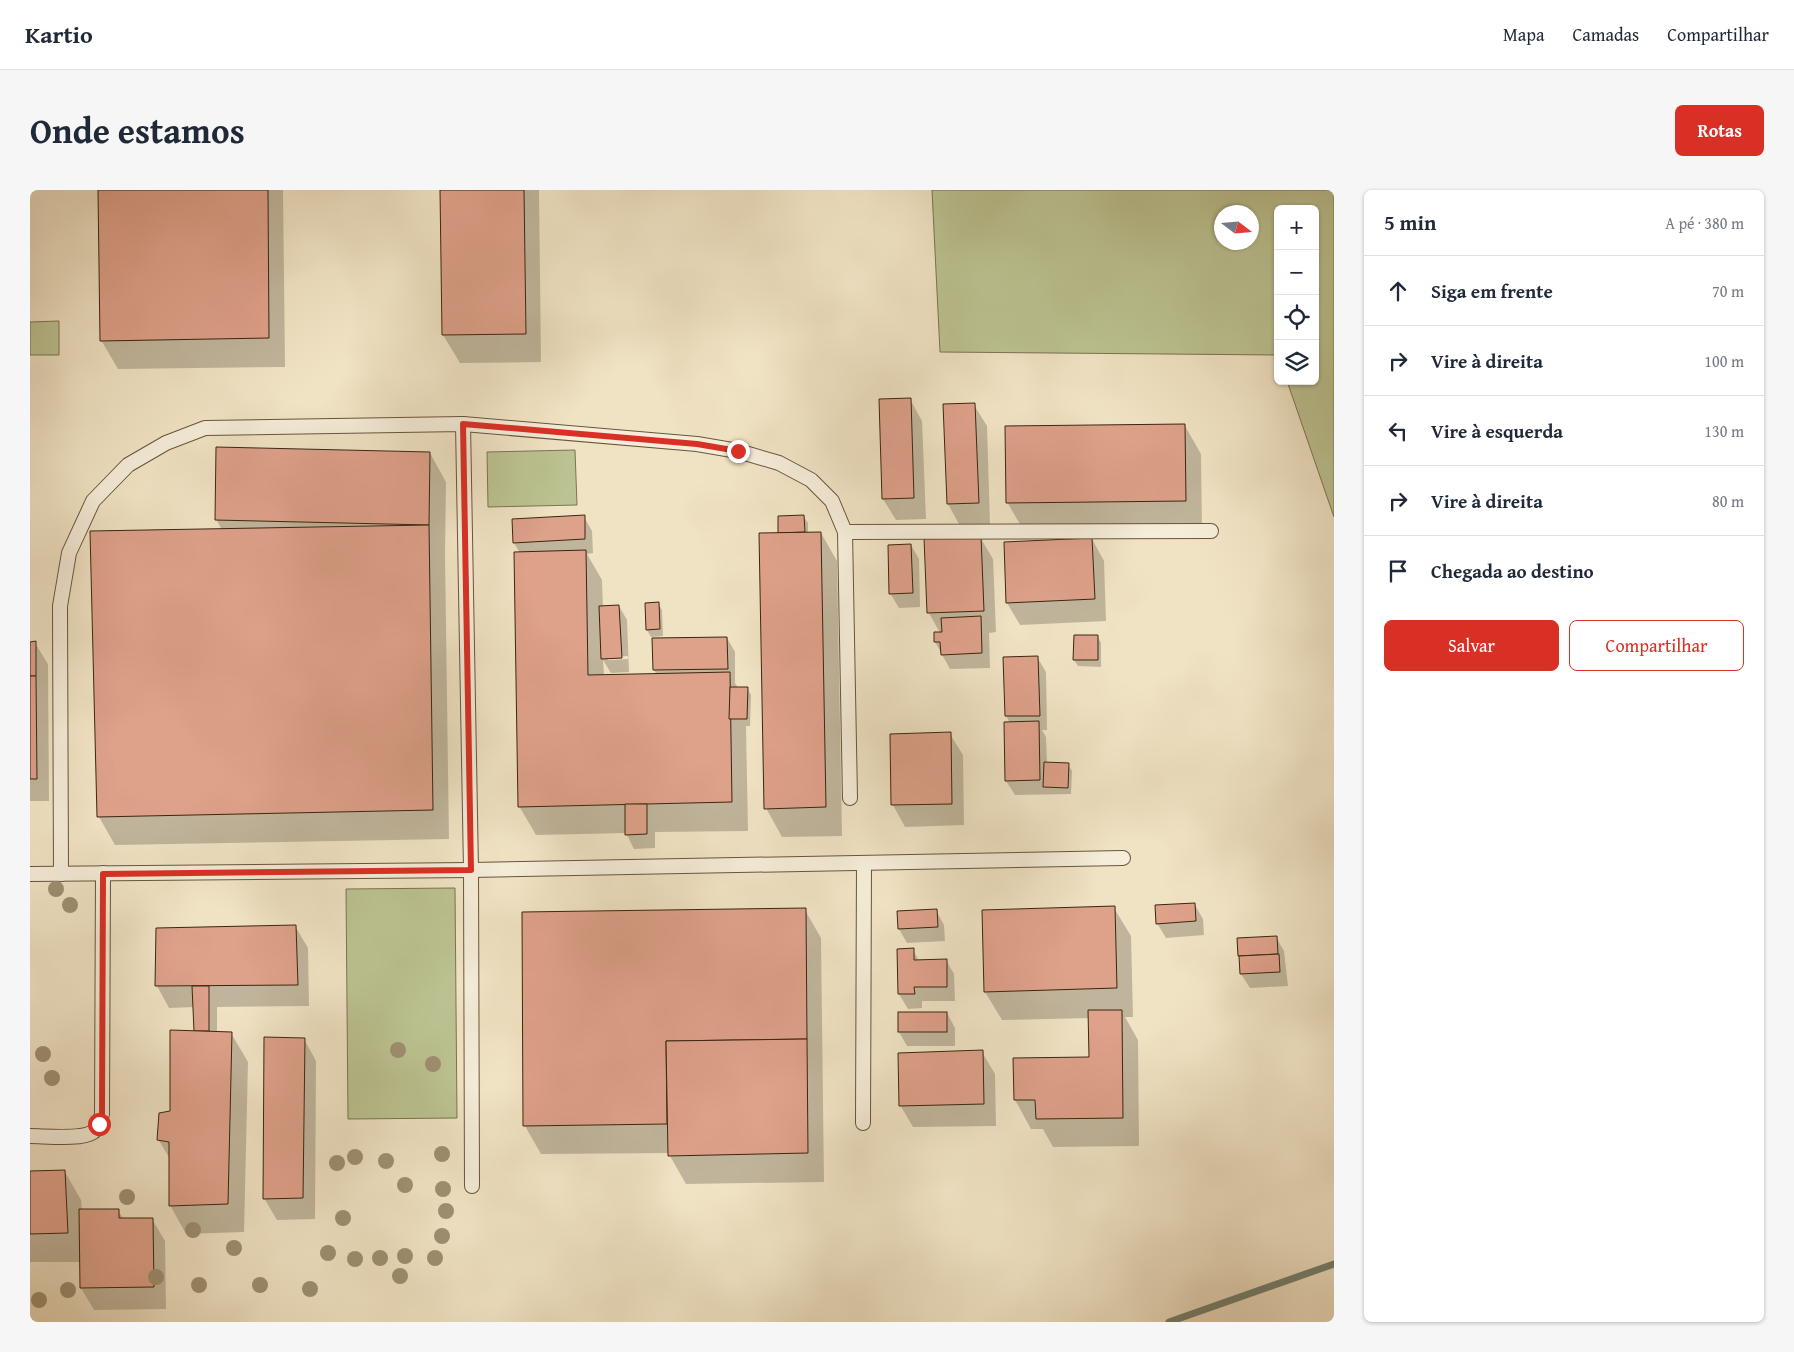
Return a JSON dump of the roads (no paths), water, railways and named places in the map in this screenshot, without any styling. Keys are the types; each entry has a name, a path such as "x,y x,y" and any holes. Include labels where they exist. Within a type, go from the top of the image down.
{"lane":[{"path":"463,424 471,870 472,1186"},
{"path":"61,874 60,606 69,553 93,501 128,465 166,443 205,428 463,424 697,444 738,451 779,463 812,480 832,501 845,532 850,798"},
{"path":"845,532 1211,531"},
{"path":"30,874 471,870 1123,858"},
{"path":"863,1123 864,863"},
{"path":"30,1136 83,1136 93,1132 99,1124 102,1114 103,874"}],"waterway":[{"path":"1169,1322 1334,1264"}]}
